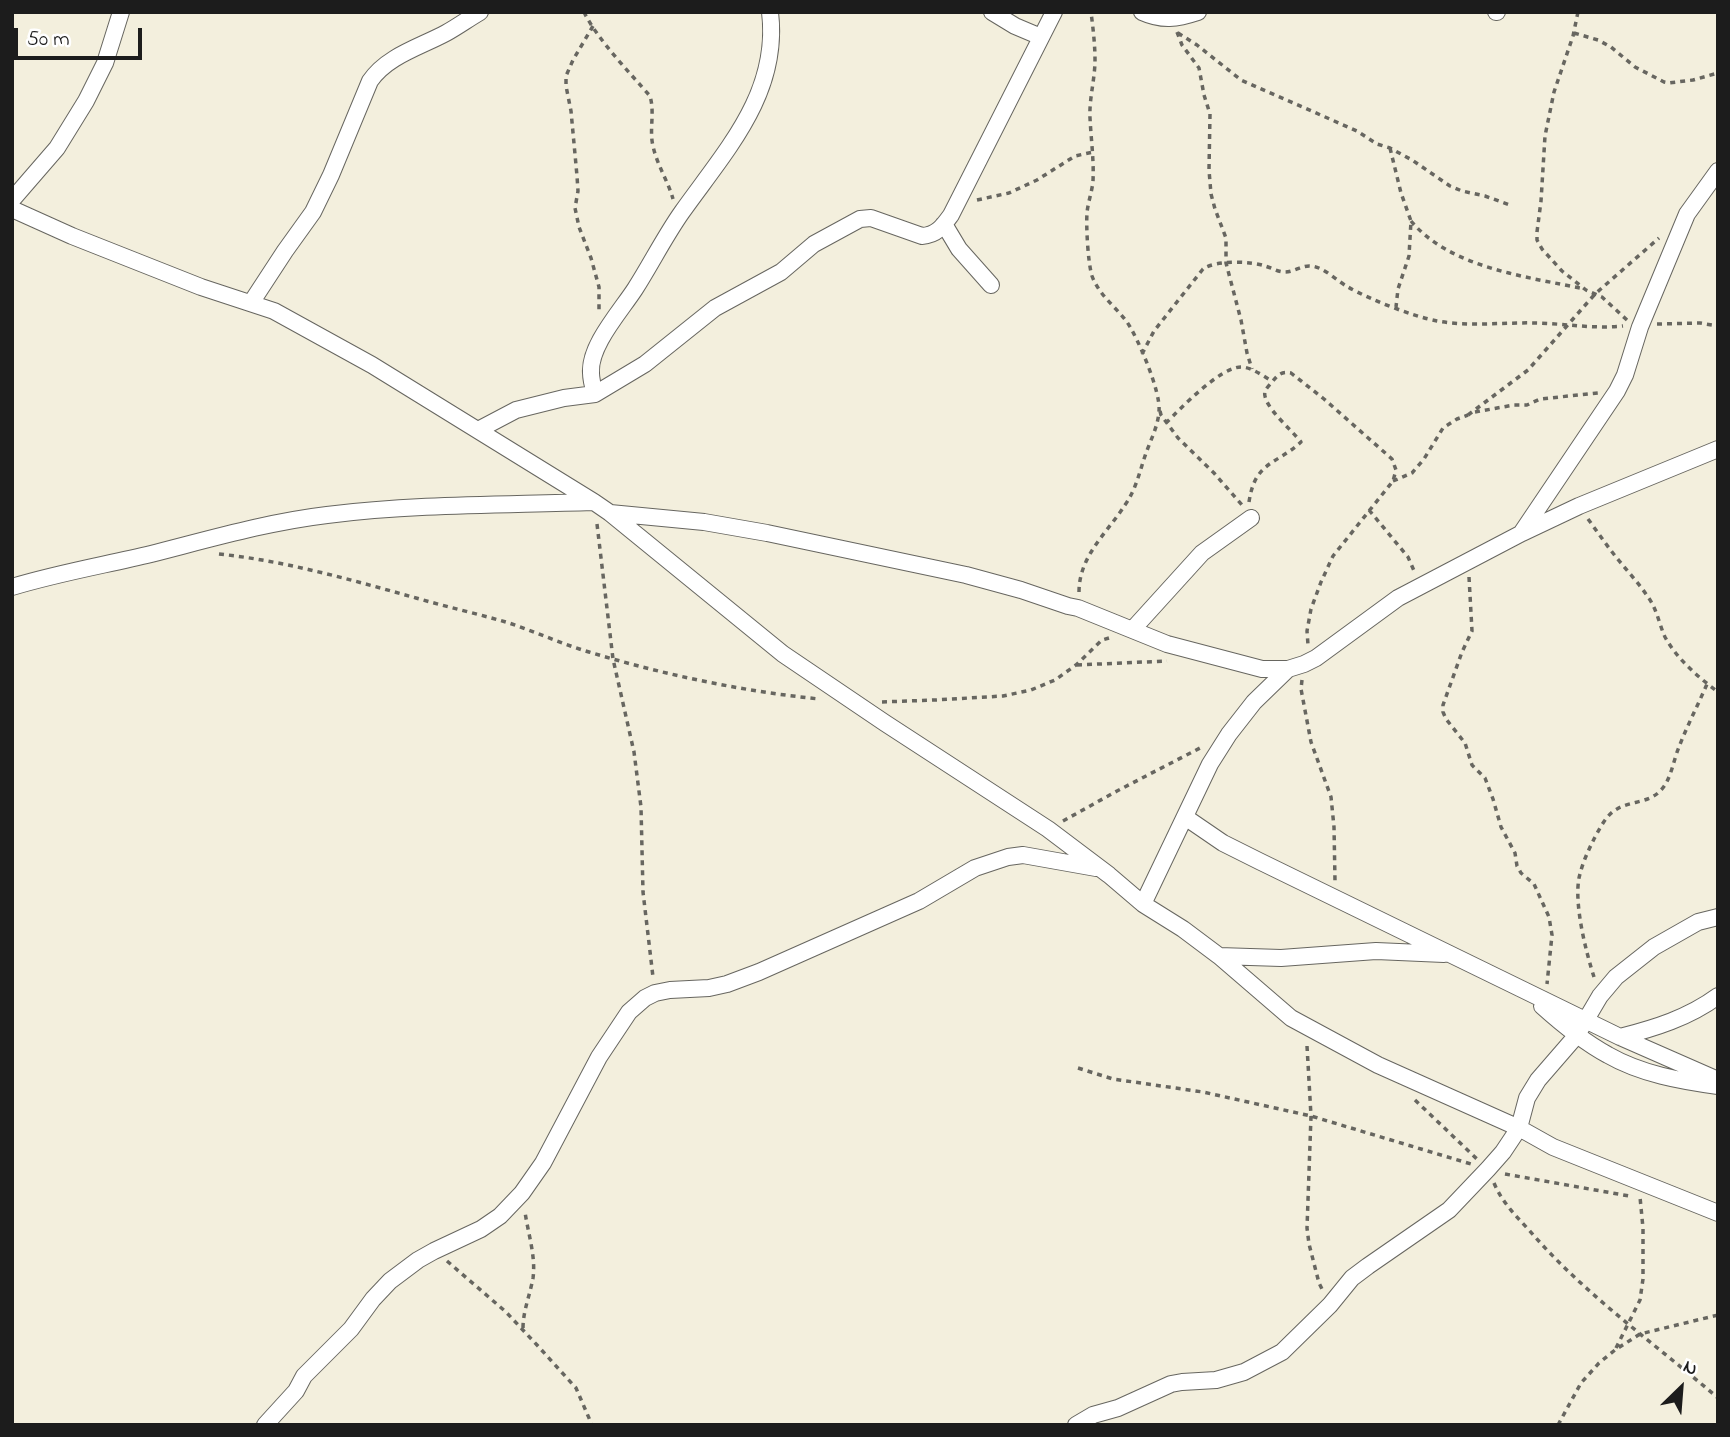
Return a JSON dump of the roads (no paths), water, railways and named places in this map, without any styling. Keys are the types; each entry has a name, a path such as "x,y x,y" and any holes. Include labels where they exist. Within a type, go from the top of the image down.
{"street":[{"path":"12,200 57,148 86,101 105,63 121,12"},
{"path":"251,303 313,212 370,81 377,71 390,61 446,33 480,12"},
{"path":"595,394 590,371 598,342 654,260 678,218 720,161 752,108 764,81 771,47 770,12"},
{"path":"992,12 1041,37"},
{"path":"478,430 516,410 564,398 595,394 645,364 715,308 780,272 814,244 860,219 871,218 922,236 931,236 951,215 1054,12"},
{"path":"1142,12 1156,19 1176,18 1198,12"},
{"path":"1522,533 1617,391 1625,375 1638,326 1687,214 1718,171"},
{"path":"12,209 201,287 274,310 594,502 783,654 1048,829 1143,904 1219,956 1291,1018 1378,1065 1519,1128 1553,1147 1718,1213"},
{"path":"944,224 959,250 991,285"},
{"path":"1143,904 1210,764 1229,734 1254,702 1300,665 1334,645 1398,598 1522,533 1579,506 1718,449"},
{"path":"12,587 286,521 329,514 405,508 594,502"},
{"path":"610,513 704,522 779,535 966,575 1078,608 1167,644 1212,657 1262,669 1300,665"},
{"path":"1132,629 1202,553 1251,518"},
{"path":"1185,817 1223,843 1545,1001 1582,1028 1609,1056 1681,1081 1718,1086"},
{"path":"265,1425 296,1391 304,1376 351,1329 390,1281 418,1260 481,1229 500,1216 527,1186 543,1163 584,1082 616,1031 629,1012 645,998 670,990 727,984 759,972 919,901 975,868 1008,857 1023,855 1101,869"},
{"path":"1076,1425 1093,1415 1118,1408 1171,1384 1216,1380 1244,1373 1282,1352 1352,1278 1449,1210 1488,1169 1519,1128 1527,1098 1538,1080 1582,1028 1616,976 1654,947 1698,922 1718,916"},
{"path":"1219,956 1281,958 1376,951 1451,954"},
{"path":"1525,990 1559,1021 1615,1034 1718,1080"},
{"path":"1602,994 1604,1014 1615,1034"},
{"path":"1615,1034 1657,1027 1703,1007 1718,996"}]}
